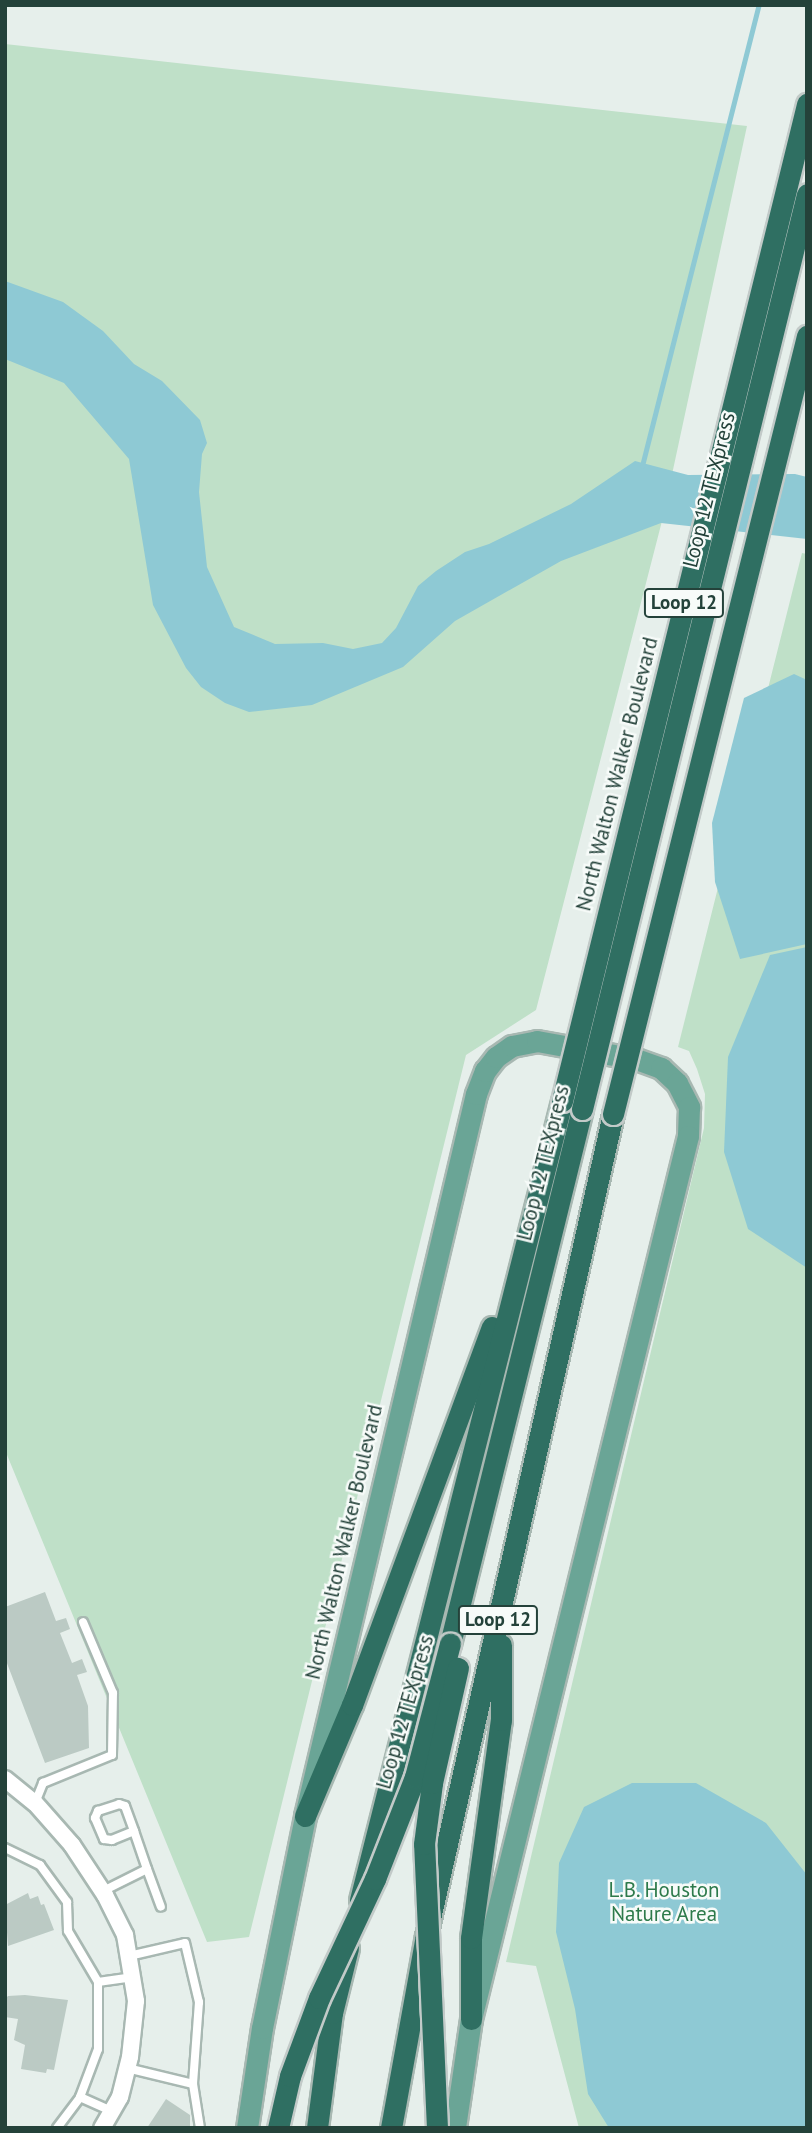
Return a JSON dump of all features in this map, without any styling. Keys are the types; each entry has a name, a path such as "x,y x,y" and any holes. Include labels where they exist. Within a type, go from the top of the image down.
{"highway":[{"name":"North Walton Walker Boulevard","path":"391,2128 426,1936 501,1606 588,1109 807,104"},
{"name":"Loop 12 TEXpress","path":"278,2128 290,2076 318,1998 374,1879 415,1777 456,1646 588,1109 807,194"},
{"name":"Loop 12 TEXpress","path":"588,1109 807,248"},
{"name":"North Walton Walker Boulevard","path":"317,2128 332,2013 527,1234 588,1109 807,335"},
{"path":"305,1816 352,1705 527,1234"},
{"path":"471,2019 471,1938 501,1720 501,1606"},
{"name":"Loop 12 TEXpress","path":"437,2128 424,1844 456,1646"}],"main road":[{"name":"North Walton Walker Boulevard","path":"247,2128 262,2028 305,1816 476,1094 485,1071 512,1046 537,1041 636,1059 661,1068 677,1083 689,1107 688,1136 471,2019 455,2128"}],"street":[{"path":"5,1779 35,1803 72,1845 103,1891 125,1935 136,2001 127,2068 120,2097 102,2128"}],"lane":[{"path":"35,1803 43,1783 112,1755 113,1693 83,1622"},
{"path":"134,1831 112,1840 104,1839 95,1818 98,1811 119,1804 125,1806 134,1831 147,1869 161,1907"},
{"path":"5,1848 40,1865 67,1902 68,1931 98,1982 98,2049 80,2097 57,2128"},
{"path":"103,1891 147,1869"},
{"path":"129,1956 185,1943 199,2002 193,2084 200,2128"},
{"path":"98,1982 132,1977"},
{"path":"127,2068 165,2075 193,2084"},
{"path":"80,2097 111,2111"}],"green space":[{"path":"5,44 747,126 662,521 536,1010 466,1055 249,1937 207,1942 5,1450"},
{"name":"L.B. Houston Nature Area","path":"802,553 807,554 807,2128 579,2128 536,1966 506,1962 704,1128 705,1094 697,1069 689,1051 678,1047"}],"water":[{"path":"5,281 63,302 103,331 134,364 162,381 200,420 207,443 202,454 199,492 207,567 234,627 275,644 323,643 353,649 382,643 396,628 418,586 436,571 465,552 489,544 571,504 635,461 688,475 795,474 807,477 807,539 661,523 561,561 455,621 403,667 312,705 249,712 225,703 201,687 186,668 153,605 129,459 64,383 5,359"},
{"path":"794,674 807,680 807,944 740,959 715,882 712,823 744,698"},
{"path":"807,947 807,1268 748,1229 724,1152 728,1057 770,955"},
{"path":"632,1783 696,1783 766,1823 807,1875 807,2128 609,2128 588,2094 575,2009 556,1932 559,1863 584,1807"}],"building":[{"path":"45,1592 56,1621 66,1618 70,1629 60,1633 72,1663 82,1659 87,1672 77,1675 88,1706 89,1748 45,1763 5,1658 5,1607"},
{"path":"28,1893 30,1899 38,1896 41,1905 44,1904 54,1930 8,1946 5,1905"},
{"path":"25,1995 68,2000 54,2070 47,2069 46,2073 21,2069 25,2045 14,2040 18,2019 5,2017 5,1999 8,1996"},
{"path":"166,2099 190,2115 190,2128 147,2128"}],"waterway":[{"path":"642,466 759,5"}]}
